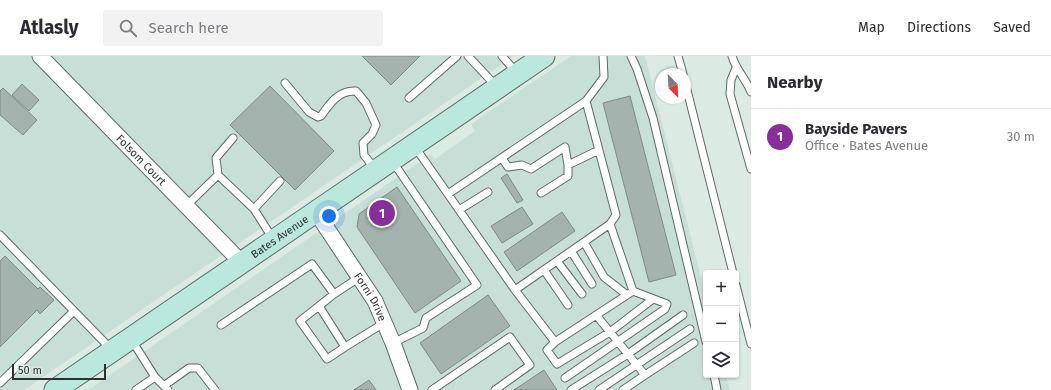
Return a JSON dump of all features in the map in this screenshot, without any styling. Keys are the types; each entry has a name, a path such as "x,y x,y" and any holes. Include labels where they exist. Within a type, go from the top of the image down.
{"street":[{"name":"Folsom Court","path":"40,56 242,263"},
{"name":"Bates Avenue","path":"55,390 544,56"},
{"name":"Forni Drive","path":"316,212 360,277 385,322 410,390"}],"lane":[{"path":"409,98 457,56"},
{"path":"468,56 498,88"},
{"path":"502,56 518,74"},
{"path":"448,194 586,102 604,77 603,56"},
{"path":"631,56 637,69 653,118 703,329"},
{"path":"678,56 681,68"},
{"path":"732,56 736,68 746,79 751,92"},
{"path":"736,68 731,80 730,94 751,169"},
{"path":"285,83 309,112 318,117 322,116 330,103 340,94 348,90 356,91 366,103 376,125 372,134 363,143 364,155 384,166 477,286 426,318 423,328 393,343"},
{"path":"515,290 610,224 616,215 586,102"},
{"path":"691,104 732,270"},
{"path":"233,138 216,158 218,175 254,209 274,241"},
{"path":"413,146 515,290 555,342"},
{"path":"502,158 508,167 522,165 530,169 565,147 568,176 541,193"},
{"path":"568,165 599,150"},
{"path":"186,205 218,175"},
{"path":"254,209 280,181"},
{"path":"459,210 488,192"},
{"path":"610,224 630,293"},
{"path":"0,235 113,351"},
{"path":"565,378 665,309 667,304 630,293 604,277 584,242"},
{"path":"571,251 592,284"},
{"path":"557,261 582,294"},
{"path":"221,325 312,264 334,294"},
{"path":"544,270 568,305"},
{"path":"360,277 334,294 300,321 327,359 385,322"},
{"path":"630,293 555,342 547,350 557,364 610,332 653,299"},
{"path":"739,297 751,344"},
{"path":"319,306 345,348"},
{"path":"0,383 74,311"},
{"path":"596,315 645,375"},
{"path":"571,390 628,354 683,315"},
{"path":"599,390 690,329"},
{"path":"432,390 510,337 530,365 495,390"},
{"path":"131,339 155,377 166,388 189,368 198,368 214,390"},
{"path":"623,390 694,343"},
{"path":"136,390 155,377"},
{"path":"715,378 717,390"}],"shaded area":[{"path":"0,56 514,56 24,390 0,390"},
{"path":"571,56 645,56 655,96 655,104 657,104 703,285 703,378 727,378 730,390 88,390 431,154 435,159 475,131 471,124"}],"building":[{"path":"362,56 420,56 391,85"},
{"path":"22,84 39,100 29,111 12,95"},
{"path":"270,86 334,151 295,190 230,125"},
{"path":"3,88 37,120 23,135 0,115 0,91"},
{"path":"630,96 676,275 649,282 603,103"},
{"path":"507,174 523,200 517,203 501,178"},
{"path":"397,187 461,281 415,313 357,227 359,214"},
{"path":"522,207 533,224 502,243 491,226"},
{"path":"562,212 575,231 517,271 504,252"},
{"path":"5,256 38,289 40,287 54,300 40,314 37,310 0,347 0,261"},
{"path":"488,295 510,326 441,374 420,343"},
{"path":"544,370 557,390 514,390"},
{"path":"369,380 376,390 354,390"}],"place":[{"name":"Bayside Pavers","path":"382,213"}]}
